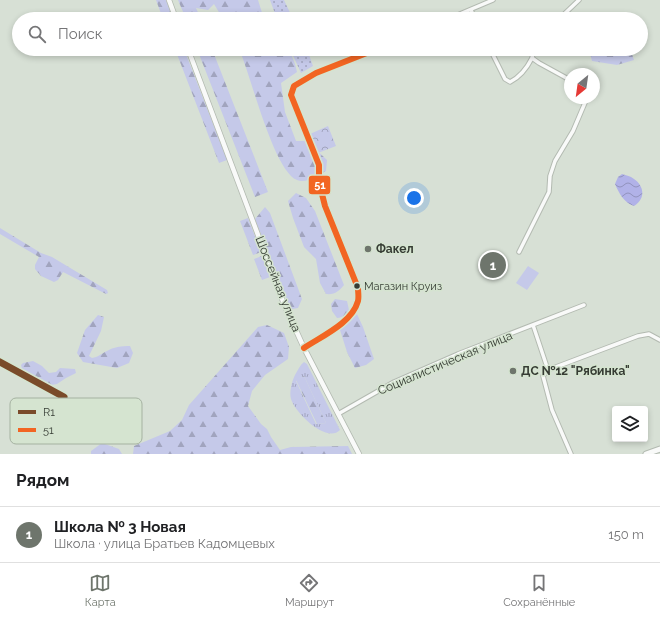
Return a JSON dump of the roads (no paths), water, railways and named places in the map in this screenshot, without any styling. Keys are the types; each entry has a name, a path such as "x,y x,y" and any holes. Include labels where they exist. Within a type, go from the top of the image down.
{"main road":[{"path":"646,454 660,449"}],"street":[{"path":"169,0 173,12"},
{"path":"466,12 493,0"},
{"path":"566,12 579,0"},
{"name":"Шоссейная улица","path":"191,56 284,304 304,348 359,454"},
{"path":"304,348 343,323 353,313 358,300 358,288 325,206 320,182 319,165 291,95 294,86 316,73 358,56"},
{"path":"494,56 505,79 510,82 516,79 528,66 532,58 564,77"},
{"path":"519,252 549,192 550,176 555,161 573,131 584,104"},
{"name":"Социалистическая улица","path":"338,414 394,382 458,354 584,305"},
{"path":"533,325 548,370"},
{"path":"571,454 552,410 543,376 548,370 638,336 649,334 660,340"}],"water":[{"path":"622,174 635,180 641,187 641,199 634,206 627,203 615,184 618,177"}],"place":[{"name":"Факел","path":"368,249"},
{"name":"Школа № 3 Новая","path":"493,265"},
{"name":"Магазин Круиз","path":"357,286"},
{"name":"ДС №12 \"Рябинка\"","path":"513,371"}]}
